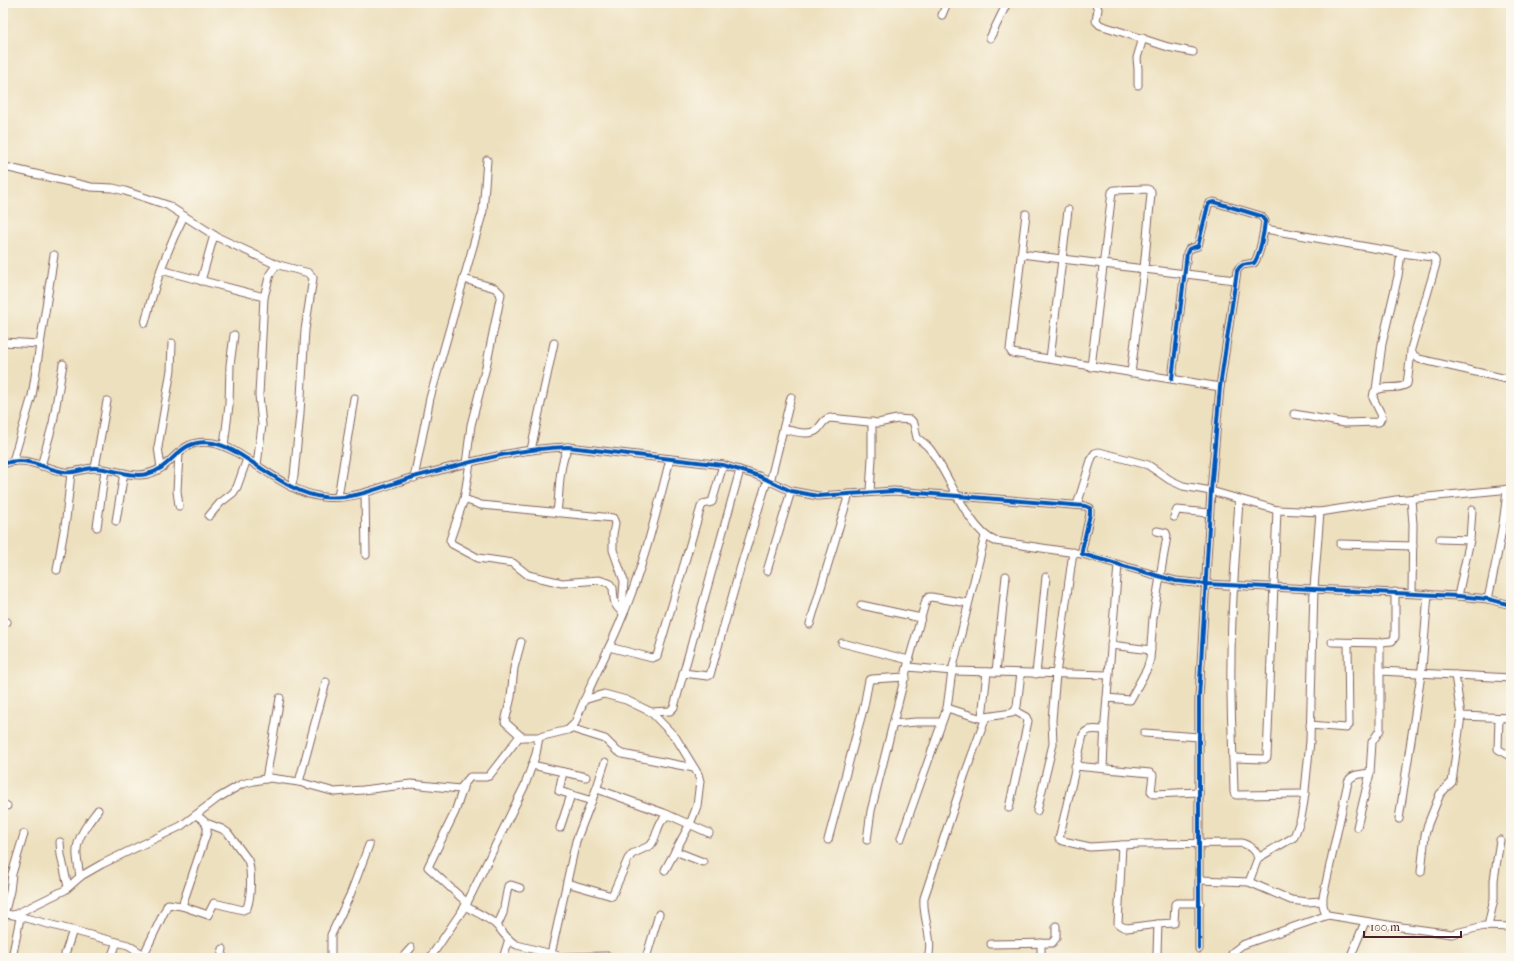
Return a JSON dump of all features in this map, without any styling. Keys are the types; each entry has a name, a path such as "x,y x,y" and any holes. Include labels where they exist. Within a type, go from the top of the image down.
{"street":[{"path":"942,15 947,3"},
{"path":"990,38 1007,3"},
{"path":"1095,3 1098,9 1095,19 1097,24 1186,52 1193,52"},
{"path":"1138,85 1137,58 1143,38"},
{"path":"414,478 430,398 483,210 487,160"},
{"path":"5,167 91,187 113,188 126,191 167,205 214,235 277,264 309,273 313,278 305,330 300,413 294,476 291,486"},
{"path":"1091,367 1112,192 1114,190 1147,189 1151,191 1152,194 1131,373"},
{"path":"1172,380 1188,250 1198,246 1210,203 1214,202 1261,216 1265,222 1265,229 1255,262 1240,266 1235,280 1214,442 1199,698 1199,949"},
{"path":"1050,359 1068,210"},
{"path":"1026,214 1011,352 1013,354 1220,387"},
{"path":"145,323 150,303 174,234 184,216"},
{"path":"1265,229 1432,257 1435,260 1436,264 1410,349 1411,354 1407,384 1400,387 1376,390"},
{"path":"201,281 214,235"},
{"path":"1294,414 1345,423 1379,422 1382,416 1373,398 1376,390 1382,344 1398,276 1401,253"},
{"path":"1021,254 1235,280"},
{"path":"13,461 32,396 54,255"},
{"path":"257,466 262,425 259,395 264,297 270,274 277,264"},
{"path":"161,270 264,297"},
{"path":"464,279 495,288 501,294 486,367 471,425 464,499 451,539 452,544 478,558 513,563 528,575 562,582 599,580 607,582 613,588 615,606 622,615"},
{"path":"224,446 230,405 230,365 234,335"},
{"path":"3,342 40,344"},
{"path":"161,468 158,447 172,370 172,343"},
{"path":"531,450 554,343"},
{"path":"1411,354 1419,359 1511,380"},
{"path":"41,466 53,424 63,364"},
{"path":"682,673 710,675 740,569 769,481 791,397"},
{"path":"338,497 354,398"},
{"path":"96,468 107,401"},
{"path":"783,429 810,433 817,430 826,419 830,418 882,423 898,419 911,420 914,424 917,438 930,448 957,496 985,536 995,541 1082,554 1179,582 1458,596 1488,599 1511,605"},
{"path":"870,492 872,422"},
{"path":"3,464 13,461 23,461 71,473 96,468 124,473 147,474 161,468 191,444 200,442 213,443 224,446 299,491 323,497 338,497 365,493 468,463 531,450 551,447 568,447 723,465 769,481 790,491 818,496 894,491 1088,507 1090,511 1082,554"},
{"path":"557,513 561,468 568,447"},
{"path":"1077,505 1092,457 1094,454 1099,452 1120,459 1144,463 1184,486 1211,491 1277,510 1320,512 1411,498 1509,489 1500,543 1488,599"},
{"path":"179,453 177,491 179,506"},
{"path":"209,516 220,503 237,488 247,459"},
{"path":"608,956 559,957 517,945 508,939 488,918 466,905 428,867 455,812 463,788 470,777 489,776 517,739 522,737 539,737 568,730 575,723 609,647 641,568 670,459"},
{"path":"609,647 652,658 658,656 701,507 704,503 712,502 723,465"},
{"path":"97,527 105,470"},
{"path":"651,712 670,711 675,704 682,673 740,470"},
{"path":"57,570 66,519 71,473"},
{"path":"116,521 124,473"},
{"path":"767,571 790,491"},
{"path":"365,493 366,555"},
{"path":"810,624 849,494"},
{"path":"1411,498 1413,546 1412,593"},
{"path":"464,499 481,505 610,517 614,519 613,550 624,581 622,615"},
{"path":"1239,499 1230,662 1234,792 1236,795 1305,794"},
{"path":"1174,517 1177,510 1209,514"},
{"path":"1233,758 1265,759 1267,757 1277,510"},
{"path":"1458,596 1470,540 1472,510"},
{"path":"1250,882 1258,858 1294,837 1301,818 1305,794 1310,725 1314,588 1320,512"},
{"path":"1107,698 1128,701 1132,699 1147,669 1151,650 1153,618 1159,577 1167,536 1165,532 1157,531"},
{"path":"901,838 947,708 952,671 985,536"},
{"path":"1440,539 1470,540"},
{"path":"1340,544 1413,546"},
{"path":"1037,811 1052,744 1052,720 1056,674 1073,552"},
{"path":"1103,768 1118,565"},
{"path":"996,672 1006,576"},
{"path":"1036,674 1046,578"},
{"path":"1332,642 1381,643 1392,641 1395,637 1395,592"},
{"path":"1399,819 1421,672 1428,594"},
{"path":"867,840 871,811 906,677 908,664 926,600 929,597 968,603"},
{"path":"861,605 921,618"},
{"path":"521,642 514,668 511,695 505,722 522,737"},
{"path":"842,643 908,664 952,671 1021,674 1109,675"},
{"path":"1310,725 1346,728 1349,725 1348,643"},
{"path":"1357,827 1370,773 1372,742 1380,728 1381,643"},
{"path":"1111,645 1151,650"},
{"path":"1380,670 1511,678"},
{"path":"928,958 930,943 923,907 924,898 984,717 987,672"},
{"path":"1015,711 1021,674"},
{"path":"1421,872 1425,834 1428,824 1438,797 1452,782 1461,716 1455,675"},
{"path":"828,840 864,706 869,680 872,678 906,677"},
{"path":"299,782 326,682"},
{"path":"584,700 599,695 608,695 626,700 651,712 676,738 699,776 700,786 697,806 690,824 665,870"},
{"path":"266,779 280,698"},
{"path":"947,708 979,718 1012,713 1015,711"},
{"path":"1009,808 1028,721 1026,717 1015,711"},
{"path":"1461,716 1511,718"},
{"path":"1499,718 1498,748 1499,751 1511,757"},
{"path":"893,724 941,722"},
{"path":"570,728 605,739 622,754 694,768"},
{"path":"1105,730 1090,730 1084,733 1059,839 1090,847 1242,843 1254,849 1258,858"},
{"path":"1144,733 1199,737"},
{"path":"430,958 466,905 525,784 536,754 539,737"},
{"path":"551,954 576,841 592,801 605,762"},
{"path":"532,765 586,777"},
{"path":"1075,766 1151,774 1153,775 1151,792 1154,794 1199,792"},
{"path":"563,772 559,791 592,801"},
{"path":"1326,916 1322,901 1349,780 1353,776 1370,773"},
{"path":"17,916 68,887 108,861 180,826 218,798 242,784 266,779 299,782 335,792 411,784 460,789 463,788"},
{"path":"596,789 668,815 709,833"},
{"path":"560,828 571,795"},
{"path":"80,878 77,852 78,845 87,825 98,810"},
{"path":"24,834 12,874 10,892 3,916 17,916 128,945 147,956 168,904 182,906 208,915 214,903 247,910 250,880 250,866 248,860 228,833 222,828 206,823 196,815"},
{"path":"567,883 611,896 613,895 628,859 632,854 651,844 661,820 668,815"},
{"path":"182,906 207,832 208,827 206,823"},
{"path":"1488,926 1494,899 1494,880 1500,840"},
{"path":"60,842 61,855 68,887"},
{"path":"331,958 331,935 350,895 369,845"},
{"path":"1122,845 1118,924 1127,928 1174,922 1176,903 1200,903"},
{"path":"675,851 703,862"},
{"path":"1200,880 1250,882 1291,900 1307,902 1322,901"},
{"path":"497,926 503,913 508,886 511,885 520,888"},
{"path":"646,958 660,914"},
{"path":"12,958 17,916"},
{"path":"1230,958 1233,952 1242,946 1326,916 1452,934 1488,926 1511,927"},
{"path":"1350,958 1365,922"},
{"path":"1157,953 1158,924"},
{"path":"991,944 1054,942 1056,938 1056,926"},
{"path":"70,958 64,954 73,930"},
{"path":"503,958 508,939"},
{"path":"111,958 117,942"},
{"path":"1041,943 1041,958"},
{"path":"402,958 411,948"},
{"path":"221,958 223,949"}],"cycle path":[{"path":"1172,379 1187,253 1189,249 1198,246 1208,205 1214,202 1261,216 1265,221 1258,255 1254,263 1242,265 1237,271 1220,387 1211,491 1199,698 1199,949"},
{"path":"3,464 19,461 34,463 64,472 100,468 127,474 141,475 156,471 191,444 201,442 213,443 234,451 295,489 313,495 335,498 358,495 414,477 471,462 529,450 568,447 723,465 759,476 791,491 818,496 894,491 1085,506 1090,508 1090,514 1082,554 1176,581 1206,584 1458,596 1488,599 1511,605"}]}
